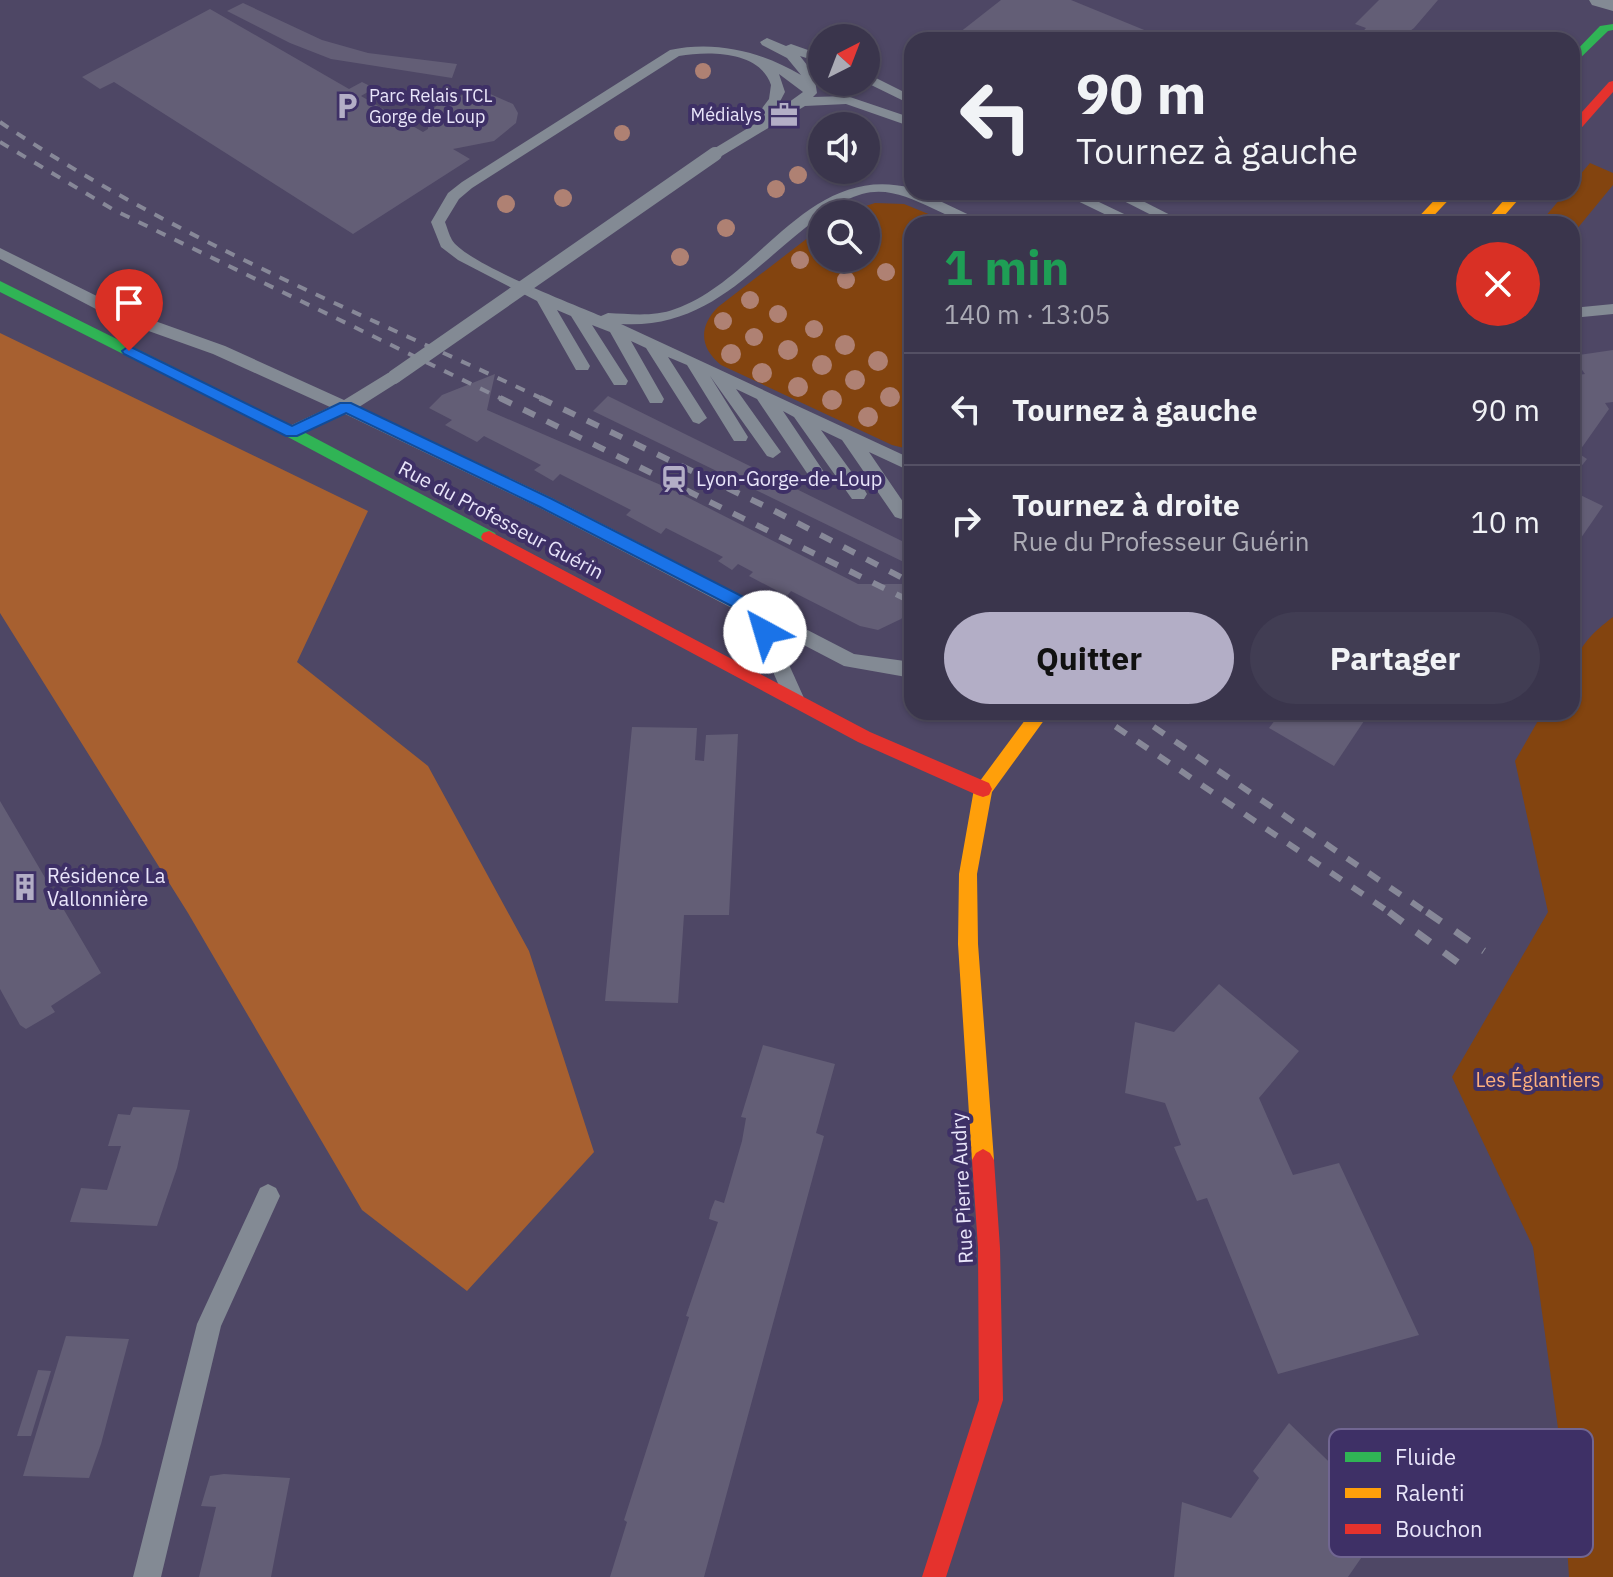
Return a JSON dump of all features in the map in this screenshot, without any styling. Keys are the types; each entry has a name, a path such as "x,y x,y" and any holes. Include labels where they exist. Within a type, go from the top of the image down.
{"main road":[{"path":"1580,54 1604,28 1613,27"},
{"path":"1580,122 1613,85"},
{"path":"1426,216 1442,200"},
{"path":"1497,216 1511,200"},
{"name":"Rue du Professeur Guérin","path":"0,286 291,432 864,737 983,789"},
{"path":"983,789 1034,720"},
{"name":"Rue Pierre Audry","path":"934,1577 991,1400 989,1248 968,944 968,874 983,789"}],"street":[{"path":"1601,0 1613,4"}],"lane":[{"path":"808,55 767,42 795,55 806,68 808,78"},
{"path":"808,88 786,72 703,48 675,53 453,196 438,222 446,244 513,285 692,361 719,377 904,462"},
{"path":"748,131 778,103 776,77 759,63"},
{"path":"880,86 904,98"},
{"path":"802,102 808,92"},
{"path":"291,432 346,407 394,377 748,131 802,102 847,100 904,120"},
{"path":"596,318 642,320 685,312 829,205 864,188 904,191"},
{"path":"923,200 959,216"},
{"path":"1084,200 1120,216"},
{"path":"1130,200 1164,216"},
{"path":"0,253 121,315 219,350 346,407 546,503 851,661 904,669"},
{"path":"542,297 582,366"},
{"path":"1580,312 1613,309"},
{"path":"575,310 620,381"},
{"path":"614,326 656,399"},
{"path":"651,343 699,418"},
{"path":"692,361 740,437"},
{"path":"719,377 773,452"},
{"path":"765,398 819,478"},
{"path":"801,414 858,494"},
{"path":"845,433 901,512"},
{"path":"755,610 794,698"},
{"path":"147,1577 209,1324 268,1196"}],"green space":[{"path":"1590,163 1613,173 1613,185 1580,225 1580,216 1546,216 1559,200 1580,200 1580,175"},
{"path":"880,203 904,204 933,216 904,216 904,448 721,365 709,352 704,337 707,322 718,307 808,238 808,272 880,272"},
{"name":"Les Églantiers","path":"1613,617 1613,1577 1569,1577 1568,1557 1593,1557 1593,1429 1558,1429 1533,1247 1452,1077 1548,912 1515,761 1538,720 1580,720 1580,652 1599,628"}],"shaded area":[{"path":"0,333 368,511 297,662 428,766 529,951 594,1152 467,1291 362,1210 188,913 0,613"}],"building":[{"path":"1001,0 1071,0 1149,32 960,32"},
{"path":"1379,0 1438,0 1409,32 1362,32 1366,28 1355,24"},
{"path":"243,3 322,40 368,53 457,64 452,78 331,59 290,43 227,11"},
{"path":"210,9 349,89 362,82 368,85 373,89 361,96 423,132 428,129 429,113 439,103 472,92 488,93 513,104 518,113 516,123 494,141 453,149 470,159 353,234 114,82 100,89 82,77"},
{"path":"1613,350 1613,402 1605,403 1609,409 1580,450 1580,375 1585,374 1580,367 1580,355"},
{"path":"495,374 487,410 677,492 858,584 904,584 904,616 878,630 860,626 791,591 787,596 749,576 753,572 738,564 732,570 718,561 723,557 666,528 661,534 626,515 631,510 560,474 553,481 534,470 541,465 484,436 477,442 445,425 452,420 429,408 442,395"},
{"path":"608,396 904,542 904,562 593,411"},
{"path":"1580,454 1587,459 1580,468"},
{"path":"1580,495 1603,506 1580,539"},
{"path":"1275,720 1365,720 1334,766 1269,728"},
{"path":"632,727 697,728 695,760 704,761 706,735 738,734 729,915 684,915 678,1003 605,1001"},
{"name":"Résidence La Vallonnière","path":"0,801 101,973 51,1006 55,1012 26,1029 20,1025 0,989"},
{"path":"1219,984 1299,1051 1259,1098 1293,1175 1339,1163 1419,1335 1278,1374 1207,1198 1197,1201 1174,1147 1181,1145 1165,1103 1125,1093 1135,1022 1174,1032"},
{"path":"763,1045 835,1064 816,1133 824,1136 704,1577 610,1577 627,1522 624,1520 689,1317 686,1316 718,1222 709,1219 711,1210 715,1200 724,1203 742,1141 746,1118 741,1117"},
{"path":"133,1107 190,1110 177,1168 157,1226 70,1222 81,1188 107,1190 121,1146 108,1146 118,1114 130,1115"},
{"path":"66,1336 129,1339 101,1444 89,1478 23,1476"},
{"path":"38,1370 51,1371 31,1436 17,1436"},
{"path":"1289,1423 1329,1462 1329,1557 1362,1557 1348,1577 1174,1577 1182,1502 1231,1518 1259,1478 1253,1471"},
{"path":"210,1476 290,1478 271,1577 199,1577 216,1507 201,1506"}],"railway":[{"path":"0,122 64,163 198,237 545,400"},
{"path":"0,142 114,210 504,400"},
{"path":"500,398 904,598"},
{"path":"540,398 771,509 904,579"},
{"path":"1106,720 1392,914"},
{"path":"1144,720 1429,914"},
{"path":"1389,912 1468,970"},
{"path":"1427,912 1484,951"}],"traffic: fast":[{"path":"1580,54 1604,28 1613,27"},
{"path":"0,286 291,432 489,537"}],"traffic: slow":[{"path":"1426,216 1442,200"},
{"path":"1497,216 1511,200"},
{"path":"983,1160 968,944 968,874 983,789 1035,720"}],"traffic: jam":[{"path":"1580,122 1613,85"},
{"path":"489,537 864,737 983,789"},
{"path":"934,1577 991,1400 989,1248 983,1160"}],"place":[{"name":"Parc Relais TCL Gorge de Loup","path":"347,106"},
{"name":"Médialys","path":"784,115"},
{"name":"Lyon-Gorge-de-Loup","path":"674,479"},
{"name":"Résidence La Vallonnière","path":"25,887"}],"route":[{"path":"129,351 291,432 346,407 546,503 755,610 765,632"}]}
